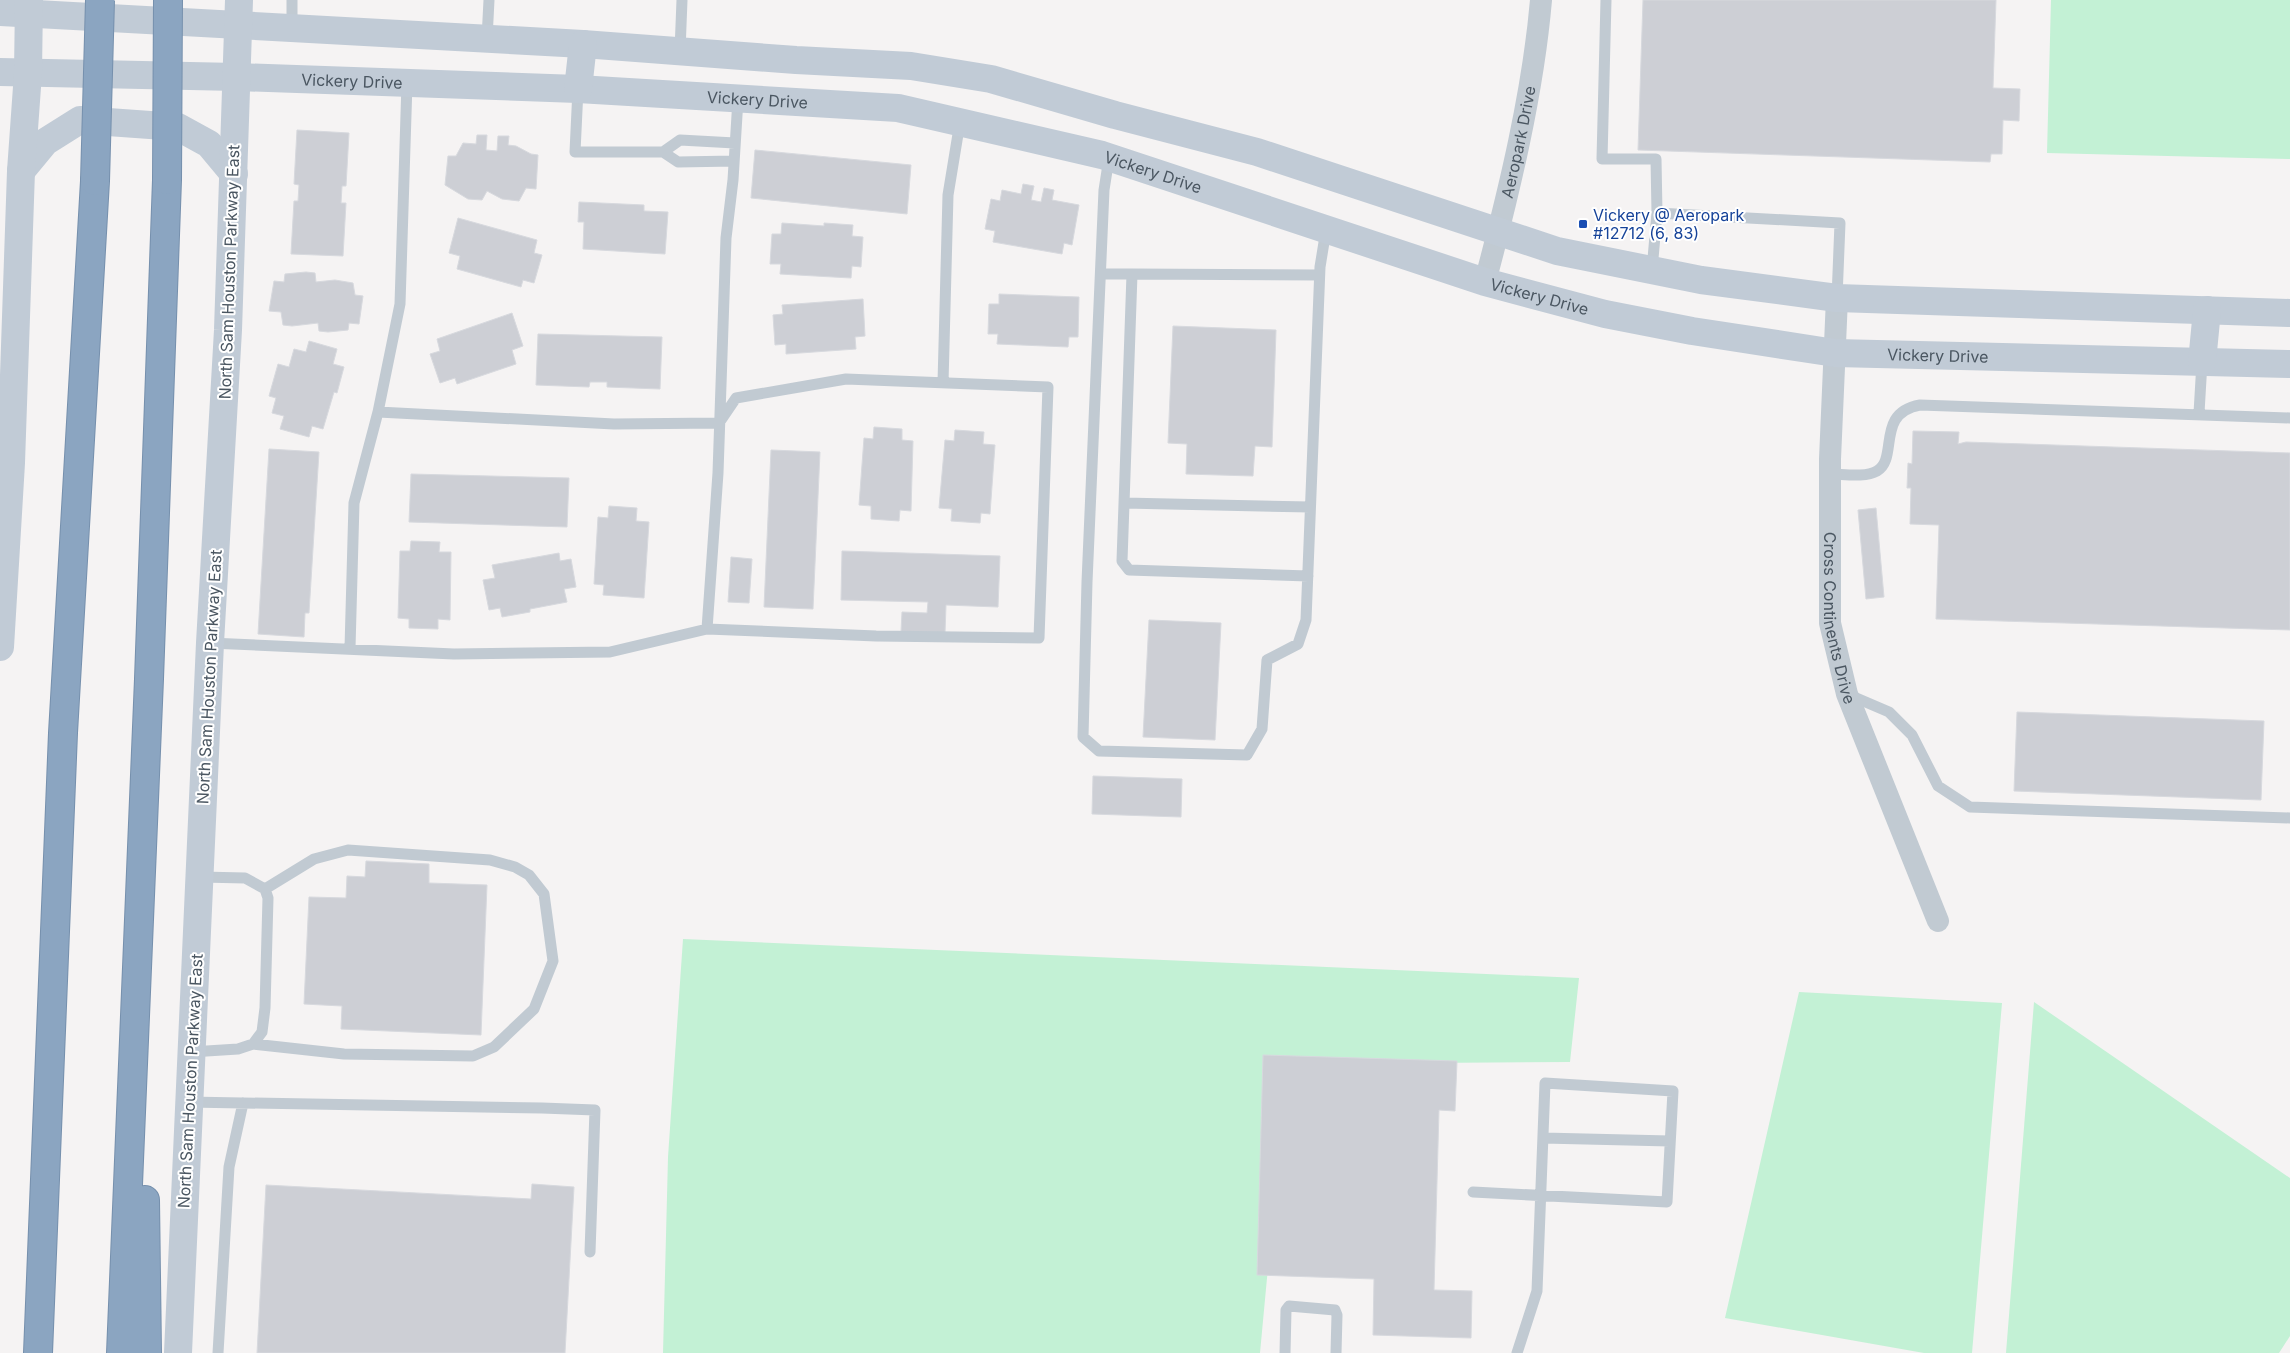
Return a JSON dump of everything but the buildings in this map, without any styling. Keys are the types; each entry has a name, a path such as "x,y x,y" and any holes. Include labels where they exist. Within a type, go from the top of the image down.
{"highway":[{"path":"38,1353 63,733 95,181 100,0"},
{"path":"121,1353 150,680 167,180 168,0"},
{"path":"147,1353 144,1007 150,802 150,680"}],"main road":[{"path":"0,647 11,463 14,259 28,73 28,7"},
{"path":"0,12 28,7 238,13 292,29 583,44 911,66 992,79 1115,116 1257,152 1557,251 1701,280 1836,298 2290,313"},
{"name":"North Sam Houston Parkway East","path":"178,1353 210,643 228,330 238,13"},
{"path":"578,89 583,44"},
{"name":"Vickery Drive","path":"0,72 237,77 578,89 898,108 1106,156 1485,282 1606,314 1835,353 2290,364"},
{"path":"1106,156 1115,116"},
{"path":"21,171 45,142 80,120 178,127 209,144 234,174"},
{"path":"2202,362 2207,310"}],"street":[{"name":"Aeropark Drive","path":"1485,282 1498,232 1536,50 1541,0"},
{"name":"Cross Continents Drive","path":"1836,298 1830,474 1830,623 1847,694 1938,921"}],"lane":[{"path":"292,0 292,29"},
{"path":"487,39 489,0"},
{"path":"680,52 682,0"},
{"path":"1606,0 1602,159 1656,159 1657,214 1652,270"},
{"path":"350,648 354,503 378,412 400,304 407,83"},
{"path":"578,89 574,152 663,152 678,162 734,161"},
{"path":"706,629 715,532 726,238 738,97"},
{"path":"943,383 948,195 960,122"},
{"path":"663,152 680,140 735,144"},
{"path":"1106,156 1087,572 1083,737 1098,751 1247,755 1262,729 1267,660 1298,644 1306,620 1320,275 1326,230"},
{"path":"1657,214 1840,223 1836,298"},
{"path":"1100,274 1320,275"},
{"path":"1132,274 1122,561 1130,570 1308,576"},
{"path":"2198,413 2202,362"},
{"path":"210,643 454,654 610,652 706,629 876,636 1039,638 1048,387 846,379 736,398 719,423"},
{"path":"1830,474 1863,474 1875,472 1882,468 1894,423 1899,413 1908,407 1920,405 2198,413 2290,418"},
{"path":"378,412 614,424 719,423"},
{"path":"1124,503 1310,507"},
{"path":"1847,694 1889,712 1912,735 1938,786 1970,808 2290,818"},
{"path":"191,1052 238,1049 253,1044 344,1054 474,1056 494,1047 534,1009 553,961 544,894 529,874 515,866 490,860 348,850 314,859 265,889"},
{"path":"201,876 245,878 265,889 268,898 265,1008 262,1032 253,1044"},
{"path":"1473,1192 1541,1197 1667,1202 1674,1091 1545,1083 1544,1138 1541,1197 1537,1291 1517,1353"},
{"path":"188,1102 595,1110 590,1252"},
{"path":"218,1353 229,1167 243,1103"},
{"path":"1544,1138 1670,1141"},
{"path":"1285,1353 1286,1310 1290,1306 1335,1310 1337,1315 1336,1353"}],"green space":[{"path":"2051,0 2290,0 2290,159 2047,153"},
{"path":"683,939 1579,978 1570,1062 1287,1064 1260,1353 663,1353 668,1157"},
{"path":"1799,992 2002,1003 1972,1353 1924,1353 1725,1318"},
{"path":"2034,1002 2290,1178 2290,1336 2279,1353 2006,1353"}],"place":[{"name":"Vickery @ Aeropark #12712 (6, 83)","path":"1583,224"}]}
